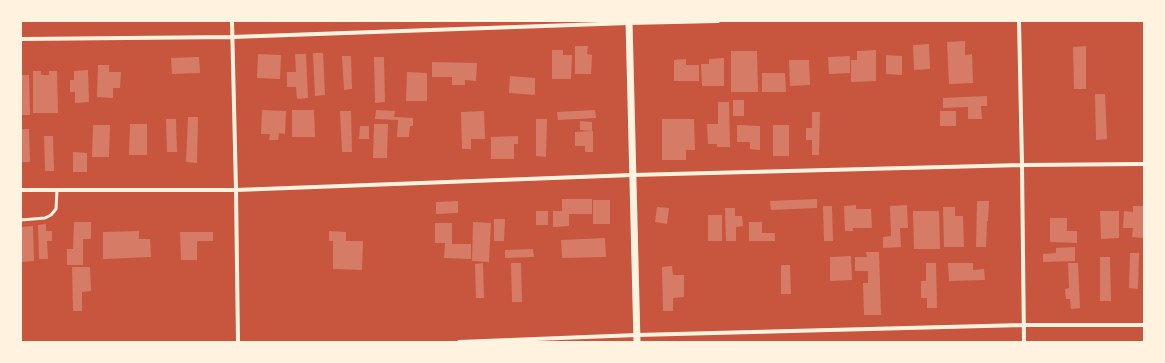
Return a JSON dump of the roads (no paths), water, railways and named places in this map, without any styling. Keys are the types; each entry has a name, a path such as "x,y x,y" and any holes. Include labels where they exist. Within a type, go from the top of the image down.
{"street":[{"path":"232,21 238,342"},
{"path":"21,39 232,37 629,22 718,21"},
{"path":"1019,21 1024,342"},
{"path":"629,22 637,339"},
{"path":"21,190 236,190 632,175 1022,165 1144,164"},
{"path":"459,342 637,339 1023,325 1144,325"}],"lane":[{"path":"21,220 51,216 56,209 56,190"}]}
